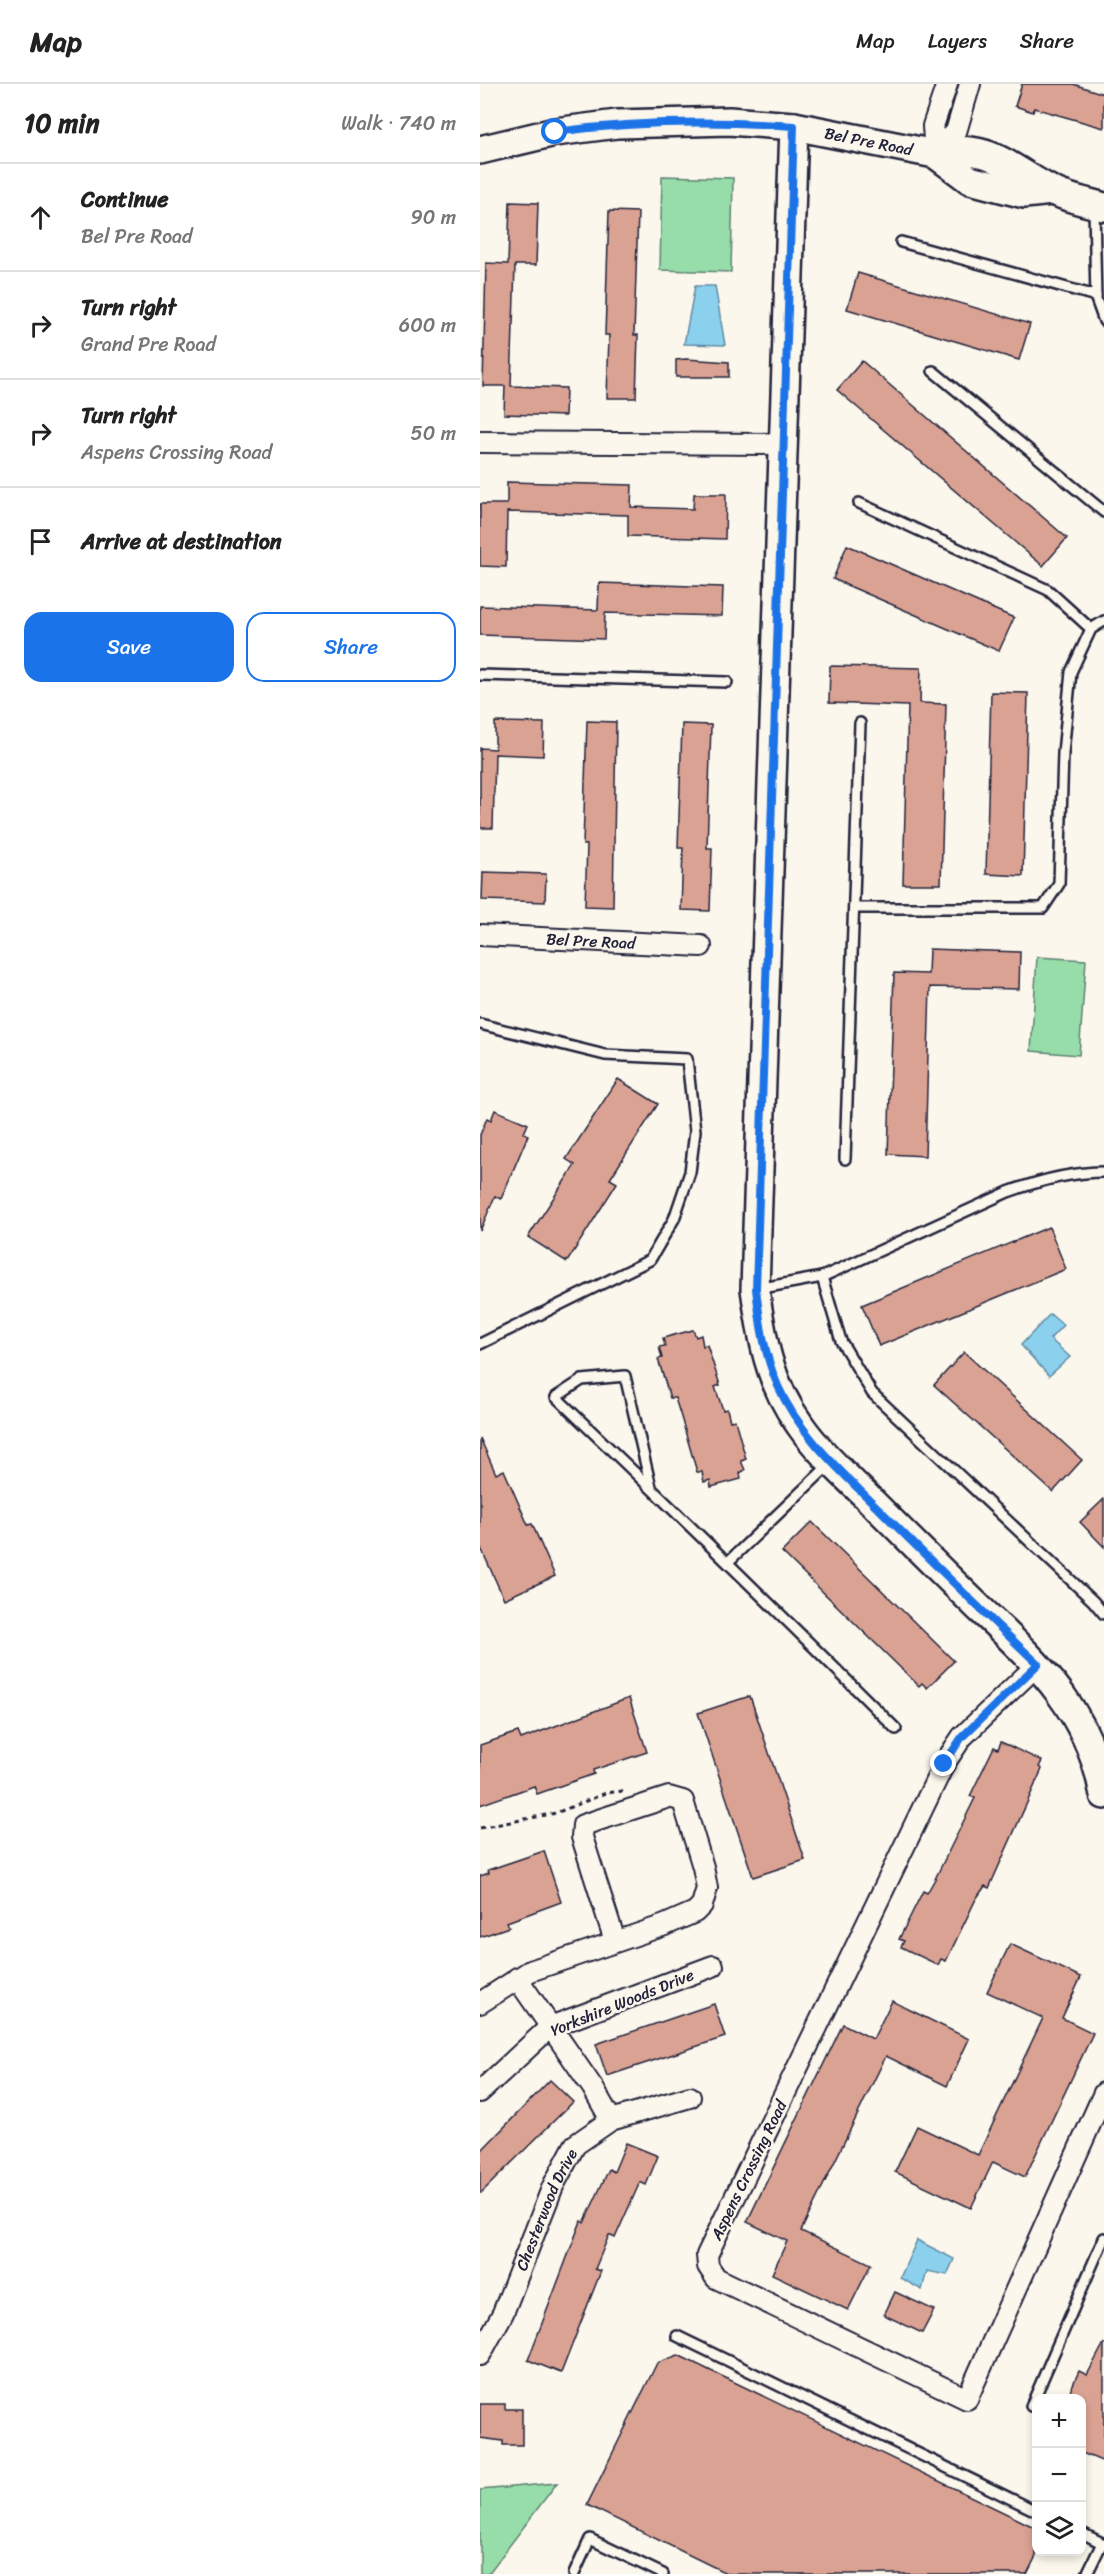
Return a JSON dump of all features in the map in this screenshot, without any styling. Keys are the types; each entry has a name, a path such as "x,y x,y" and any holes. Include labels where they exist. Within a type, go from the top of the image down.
{"street":[{"path":"935,154 933,126 947,84"},
{"path":"935,154 956,132 970,84"},
{"name":"Bel Pre Road","path":"480,150 555,132 616,124 729,121 794,126 935,154 951,150 1005,160 1052,191 1099,206"},
{"path":"794,126 756,1289 763,1347 778,1387 800,1425 832,1462 1038,1664 1065,1697 1098,1748 1104,1795"},
{"path":"480,442 783,444"},
{"name":"Bel Pre Road","path":"480,935 701,946"},
{"name":"Aspens Crossing Road","path":"1038,1664 962,1737 944,1764 707,2255 708,2266 716,2278 967,2398 1104,2093"},
{"path":"480,2003 530,1971 615,1941 695,1912 702,1905 706,1888 683,1801 669,1797 583,1825 582,1837 615,1941"},
{"name":"Yorkshire Woods Drive","path":"480,2092 550,2027 713,1966"},
{"path":"517,1978 593,2088 611,2120"},
{"name":"Chesterwood Drive","path":"480,2355 503,2313 553,2186 576,2145 611,2120 690,2097"}],"lane":[{"path":"1099,206 1096,296 1104,321"},
{"path":"901,242 1096,296"},
{"path":"933,371 1104,512"},
{"path":"859,503 1048,590 1091,629"},
{"path":"854,908 1043,908 1059,884 1063,753 1071,672 1091,629 1104,621"},
{"path":"480,675 728,682"},
{"path":"845,1159 860,723"},
{"path":"480,1024 605,1055 687,1059 695,1131 690,1172 674,1219 650,1260 480,1344"},
{"path":"756,1289 822,1277 1008,1192 1036,1182 1087,1172 1104,1172"},
{"path":"822,1277 841,1341 872,1393 1093,1601 1104,1614"},
{"path":"651,1487 625,1376 582,1380 556,1397 729,1561 896,1729"},
{"path":"729,1561 832,1462"},
{"path":"1031,2406 1104,2238"},
{"path":"677,2336 1032,2509"},
{"path":"1086,2535 1103,2543 1087,2574"},
{"path":"574,2574 590,2539 663,2574"}],"path":[{"path":"480,1826 486,1827 556,1813 606,1793 626,1790 639,1807"}],"green space":[{"path":"662,176 733,178 731,272 660,270"},
{"path":"1037,957 1086,960 1079,1055 1031,1051"},
{"path":"557,2483 488,2574 480,2574 480,2490"}],"water":[{"path":"695,286 715,286 725,345 684,344"},
{"path":"1050,1314 1063,1325 1050,1339 1070,1357 1049,1376 1021,1345"},
{"path":"917,2240 954,2259 947,2275 927,2271 922,2290 900,2278"}],"building":[{"path":"1022,84 1073,84 1104,94 1104,128 1034,108 1033,112 1015,106"},
{"path":"510,202 538,203 536,265 515,265 511,386 566,388 565,416 504,414 505,386 483,386 486,263 508,264"},
{"path":"609,211 638,212 634,335 638,335 636,398 607,398 609,335 605,335"},
{"path":"858,273 1030,324 1019,360 847,309"},
{"path":"676,360 729,362 729,377 676,377"},
{"path":"862,361 1067,538 1043,566 837,390"},
{"path":"507,482 632,485 631,507 693,509 694,494 726,494 725,539 628,536 628,515 507,512 506,567 480,566 480,504 507,504"},
{"path":"847,545 1014,618 999,651 833,579"},
{"path":"599,583 723,587 722,616 605,613 604,639 480,635 480,606 598,610"},
{"path":"830,666 921,668 920,703 946,704 941,884 903,884 908,706 829,703"},
{"path":"991,692 1028,693 1023,876 986,874"},
{"path":"587,721 616,722 613,907 585,906 587,845 583,845"},
{"path":"495,722 544,723 543,756 495,754 493,828 480,828 480,748 495,749"},
{"path":"682,724 711,725 707,848 712,848 710,911 681,910 683,848 678,848"},
{"path":"483,872 546,874 545,902 482,900"},
{"path":"929,949 1020,952 1019,989 930,987 925,1156 888,1154 894,973 928,974"},
{"path":"618,1079 658,1104 610,1179 617,1183 567,1262 528,1237 575,1165 566,1159"},
{"path":"495,1110 528,1124 524,1133 528,1135 501,1199 495,1196 480,1231 480,1135 487,1118 491,1120"},
{"path":"1049,1227 1066,1269 879,1346 862,1305"},
{"path":"693,1330 696,1337 701,1335 703,1346 707,1345 720,1385 715,1387 723,1410 727,1409 730,1421 735,1420 746,1459 741,1461 745,1470 740,1473 741,1479 711,1487 710,1480 704,1482 702,1472 697,1472 675,1398 670,1398 658,1359 662,1358 659,1347 665,1346 663,1338"},
{"path":"964,1352 1082,1460 1053,1492 934,1385"},
{"path":"480,1438 496,1474 504,1470 528,1525 532,1524 555,1576 504,1599 480,1546"},
{"path":"1104,1499 1104,1547 1080,1522"},
{"path":"812,1522 954,1661 927,1688 922,1683 919,1686 782,1552"},
{"path":"750,1696 805,1860 753,1877 698,1713"},
{"path":"629,1698 647,1752 593,1770 594,1774 537,1794 534,1786 480,1805 480,1745 518,1732 521,1739"},
{"path":"1001,1742 1042,1761 1039,1767 1042,1769 989,1888 985,1886 976,1899 946,1961 941,1959 938,1965 901,1947 904,1941 899,1939 923,1891 927,1893 935,1879 975,1798 970,1796 994,1747 998,1749"},
{"path":"544,1851 561,1902 507,1922 509,1927 480,1937 480,1876 489,1873 488,1870"},
{"path":"1010,1944 1081,1977 1062,2018 1093,2033 1025,2177 993,2162 971,2208 895,2172 917,2126 978,2155 1043,2018 987,1992"},
{"path":"892,2001 969,2039 947,2086 886,2056 801,2231 871,2264 848,2310 772,2274 787,2241 747,2222 843,2024 873,2039"},
{"path":"714,2004 725,2037 607,2076 596,2044"},
{"path":"550,2080 573,2102 480,2194 480,2152"},
{"path":"626,2143 658,2156 646,2185 640,2182 615,2238 609,2235 595,2269 601,2271 561,2373 528,2360 581,2221 584,2223 609,2169 614,2172"},
{"path":"895,2292 934,2310 922,2333 884,2315"},
{"path":"1104,2343 1104,2462 1086,2455 1086,2394 1069,2394 1079,2371 1087,2375"},
{"path":"678,2355 1032,2526 1032,2556 1036,2556 1027,2574 728,2574 587,2505 657,2363"},
{"path":"480,2404 505,2404 505,2409 522,2409 522,2445 503,2445 503,2441 480,2438"}],"route":[{"path":"555,132 616,124 729,121 794,126 756,1289 763,1347 778,1387 800,1425 832,1462 1038,1664 962,1737 944,1764"}]}
